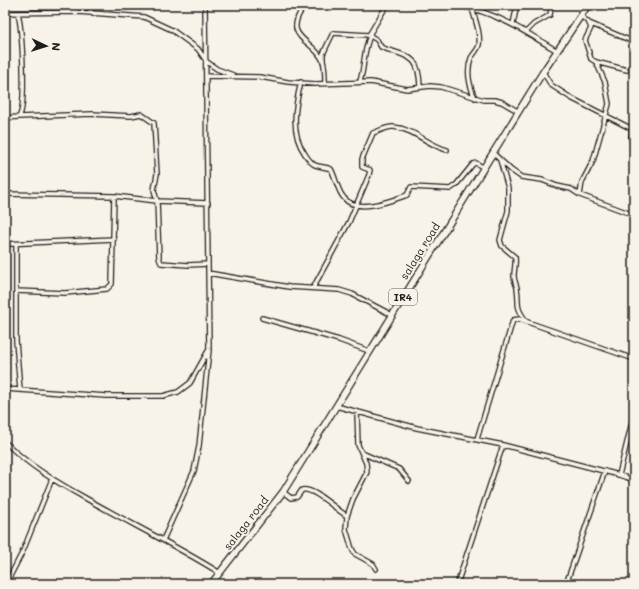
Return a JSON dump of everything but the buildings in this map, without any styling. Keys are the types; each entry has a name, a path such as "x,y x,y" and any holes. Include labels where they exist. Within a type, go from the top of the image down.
{"main road":[{"name":"salaga road","path":"211,584 283,492 543,72 588,5"}],"street":[{"path":"64,5 78,12"},
{"path":"87,5 92,14"},
{"path":"163,540 194,472 199,446 209,350 206,5"},
{"path":"305,5 298,21 296,29 297,35 317,53 323,62"},
{"path":"360,82 364,69 365,46 387,5"},
{"path":"457,5 483,11 513,24 557,51"},
{"path":"513,24 517,5"},
{"path":"526,32 534,24 550,15 551,8 555,5"},
{"path":"472,8 479,35 479,46 471,58 468,70 470,88 475,98"},
{"path":"5,13 78,12 144,17 181,37 198,49 207,62 217,69 235,76"},
{"path":"18,13 22,31 23,104 22,113 19,117"},
{"path":"581,16 589,24 634,42"},
{"path":"589,24 591,28 585,40 591,59 596,62 627,70"},
{"path":"325,83 323,54 333,33 370,35 378,40 381,47 409,56 419,69 420,87"},
{"path":"580,195 582,182 593,161 607,116 609,104 605,82 596,62"},
{"path":"543,72 551,85 571,98 633,130 631,139 634,143"},
{"path":"206,76 235,76 315,84 360,82 386,84 407,89 420,87 441,87 475,98 502,102 519,112"},
{"path":"301,82 296,104 295,128 298,144 309,160 316,165 331,169 343,198 349,203 369,205 407,195 411,187 450,189 456,185 473,164 476,163 484,168"},
{"path":"5,118 59,117 92,114 131,116 142,114 154,123 157,174 154,190 157,201 159,258 162,263 188,265 208,264"},
{"path":"313,288 357,205 370,170 362,167 362,158 372,133 393,126 407,130 437,147 447,150"},
{"path":"634,152 634,158"},
{"path":"493,153 521,177 542,180 557,186 571,189 580,195 634,215"},
{"path":"500,160 508,188 508,211 500,240 502,246 515,257 516,265 514,275 517,290 516,300 518,309 527,322"},
{"path":"5,194 114,196 157,201 208,203"},
{"path":"16,290 65,293 107,289 112,284 114,196"},
{"path":"5,244 114,239"},
{"path":"16,244 16,341 20,390"},
{"path":"208,273 289,287 339,290 352,294 392,315"},
{"path":"262,318 339,340 369,351"},
{"path":"476,439 510,324 513,320 519,318 634,359"},
{"path":"5,389 106,396 163,396 178,392 190,383 209,350"},
{"path":"336,406 417,428 503,445 620,475 634,480"},
{"path":"357,412 358,445 362,453 367,472 353,499 347,516 346,529 355,554 373,564 376,569"},
{"path":"620,475 634,414"},
{"path":"5,442 14,451 52,479 163,540 220,574"},
{"path":"457,584 503,445"},
{"path":"362,453 399,470 409,481"},
{"path":"566,584 605,471"},
{"path":"6,584 23,551 52,479"},
{"path":"283,492 291,498 297,497 299,493 306,489 320,496 347,516"}]}
